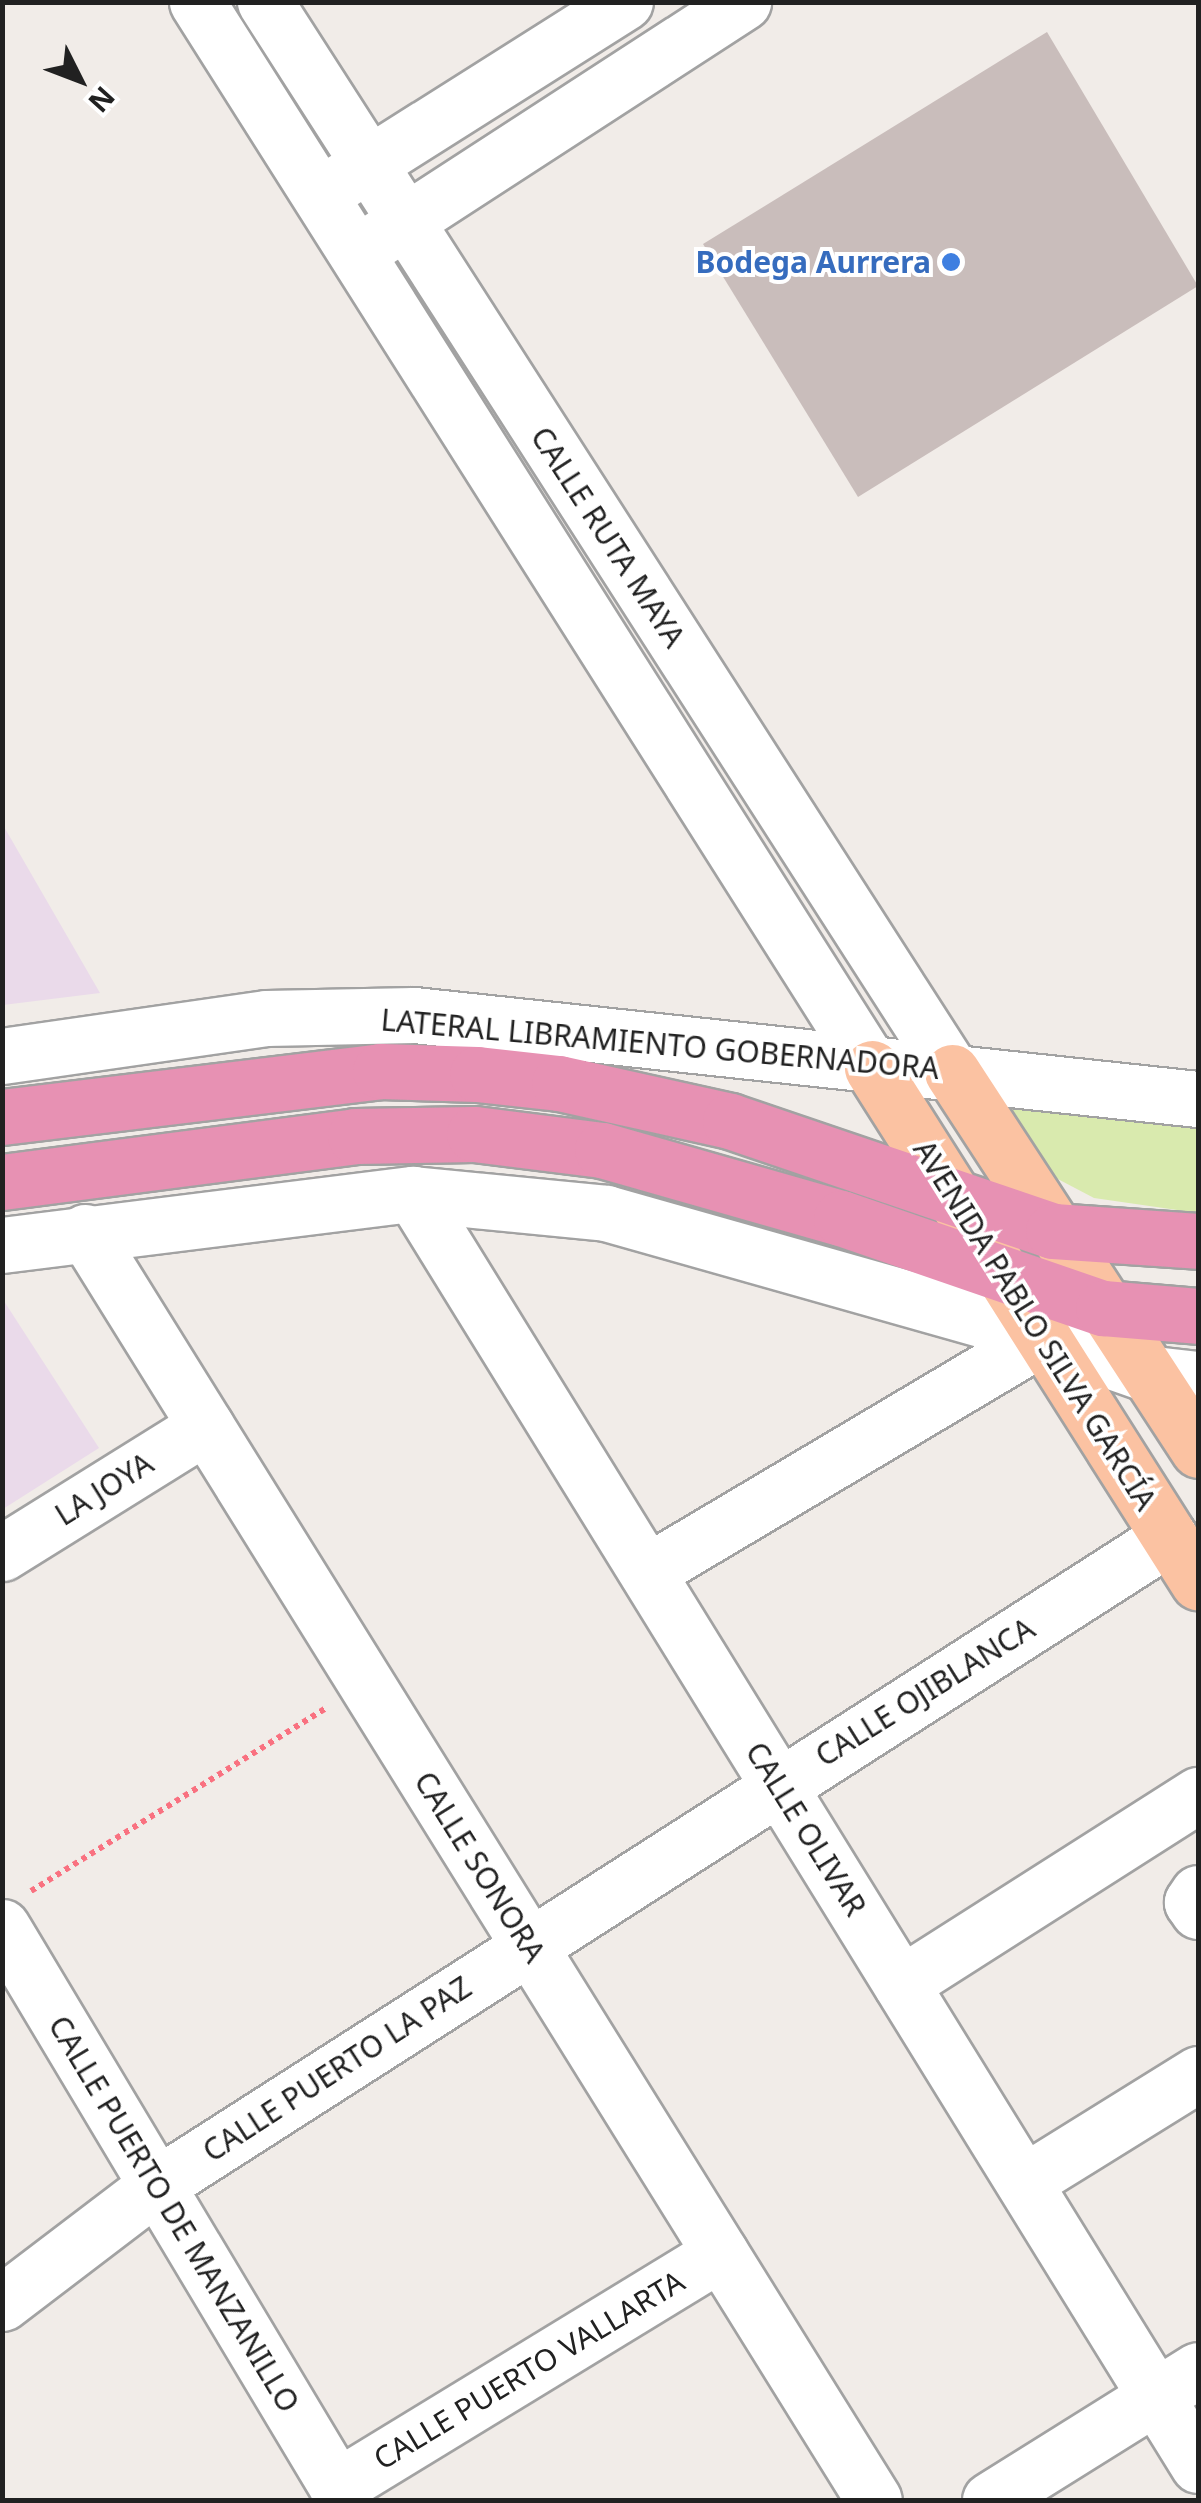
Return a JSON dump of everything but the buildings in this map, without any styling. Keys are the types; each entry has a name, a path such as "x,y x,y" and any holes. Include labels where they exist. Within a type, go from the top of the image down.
{"highway":[{"path":"2,1117 380,1071 476,1074 560,1083 730,1120 950,1191 1053,1231 1198,1241"},
{"path":"2,1182 355,1136 474,1134 602,1150 841,1218 1006,1278 1103,1308 1198,1316"}],"main road":[{"name":"AVENIDA PABLO SILVA GARCÍA","path":"872,1068 1198,1582"},
{"path":"952,1072 1198,1450"}],"street":[{"name":"CALLE RUTA MAYA","path":"197,2 872,1068"},
{"name":"CALLE RUTA MAYA","path":"266,2 952,1072"},
{"path":"319,195 624,2"},
{"path":"356,254 743,2"},
{"name":"LATERAL LIBRAMIENTO GOBERNADORA","path":"2,1056 266,1018 414,1015 872,1068 952,1072 1198,1099"},
{"path":"2,1245 413,1194 606,1213 1043,1338 1145,1373 1198,1379"},
{"name":"CALLE OLIVAR","path":"413,1194 1024,2182 1178,2384 1198,2465"},
{"name":"CALLE SONORA","path":"85,1232 874,2500"},
{"path":"647,1572 1043,1338"},
{"name":"LA JOYA","path":"2,1554 206,1426"},
{"name":"CALLE OJIBLANCA","path":"529,1946 1170,1537"},
{"path":"901,1984 1198,1795"},
{"path":"1198,1893 1192,1902 1198,1912"},
{"name":"CALLE PUERTO DE MANZANILLO","path":"11,1913 156,2184 341,2494"},
{"name":"CALLE PUERTO LA PAZ","path":"2,2304 156,2184 529,1946"},
{"path":"1024,2182 1198,2074"},
{"name":"CALLE PUERTO VALLARTA","path":"341,2494 720,2253"},
{"path":"990,2500 1178,2384"}],"path":[{"path":"11,1913 366,1684"}],"shaded area":[{"path":"3,825 100,993 3,1005"},
{"path":"2,1298 99,1448 3,1509 2,1509"}],"green space":[{"path":"993,1105 1198,1125 1198,1213 1094,1198 1054,1177"}],"place":[{"name":"Bodega Aurrera","path":"951,262"}]}
